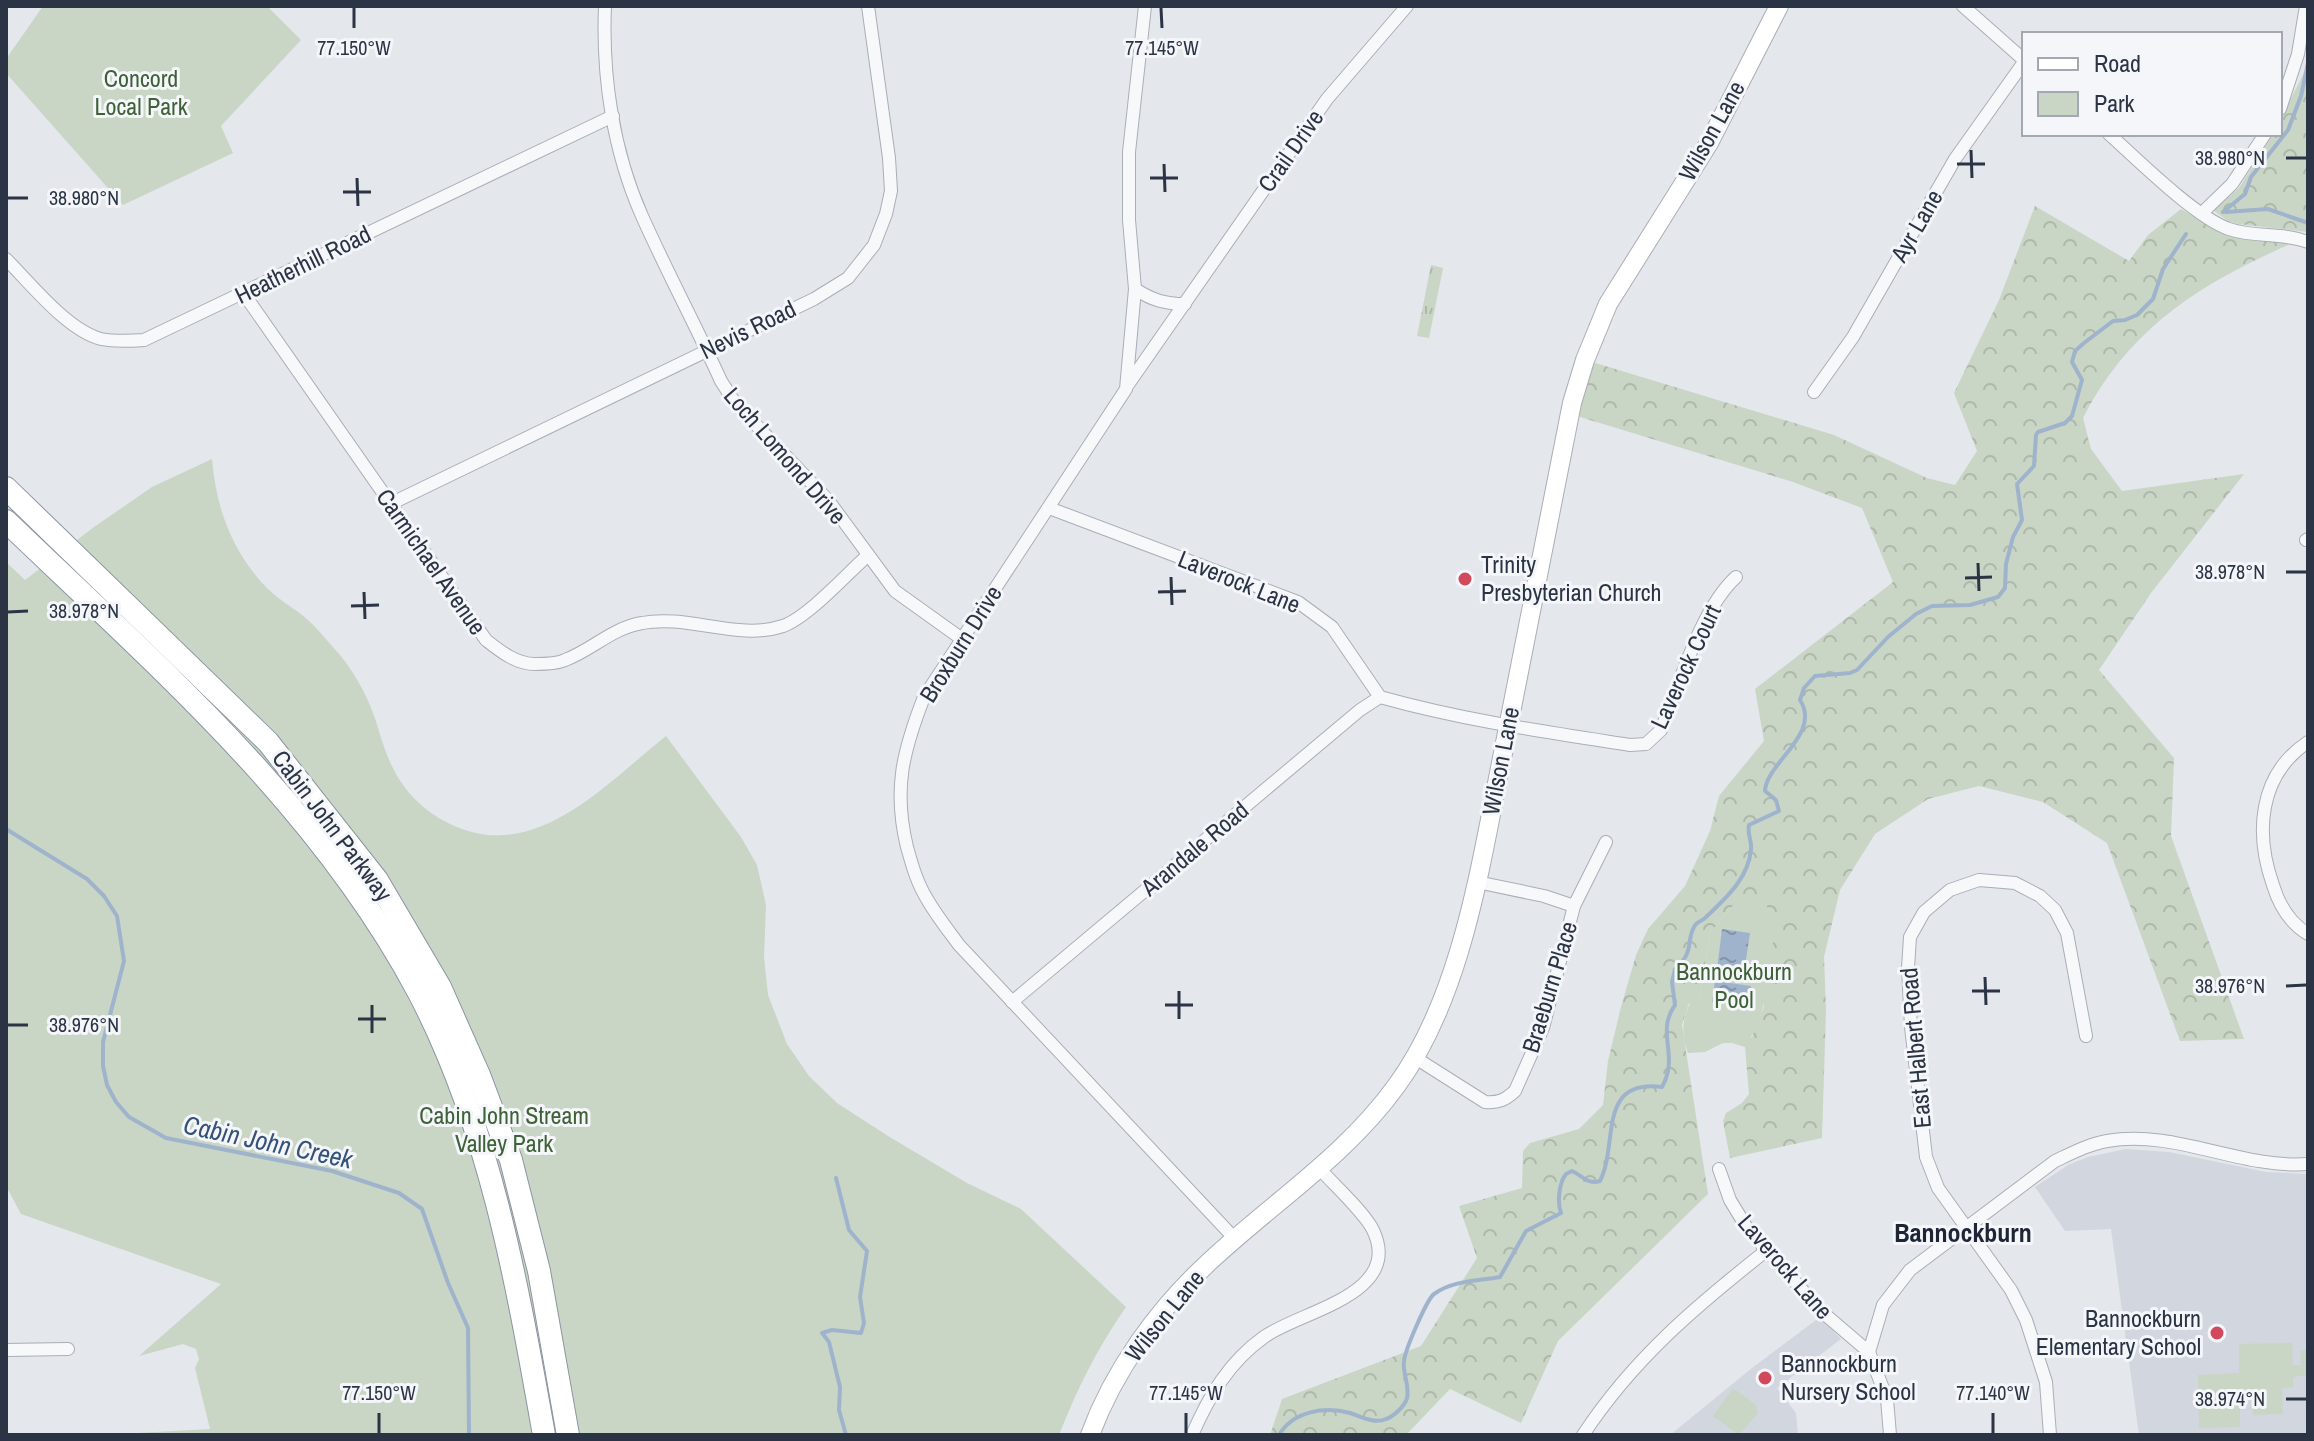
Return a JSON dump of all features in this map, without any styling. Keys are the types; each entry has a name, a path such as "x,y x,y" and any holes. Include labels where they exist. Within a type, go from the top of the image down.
{"highway":[{"name":"Cabin John Parkway","path":"6,488 268,742 377,880 440,987 479,1075 511,1160 539,1271 568,1435"},
{"name":"Cabin John Parkway","path":"6,521 257,767 356,889 419,994 458,1083 489,1168 515,1272 544,1435"}],"main road":[{"name":"Wilson Lane","path":"1090,1435 1124,1364 1173,1298 1210,1261 1320,1169 1388,1097 1436,1018 1449,984 1477,882 1572,403 1585,360 1608,304 1709,143 1779,6"}],"street":[{"name":"Loch Lomond Drive","path":"605,6 604,52 623,161 641,213 721,381 735,403 828,500 895,591 962,639"},
{"name":"Nevis Road","path":"390,504 814,299 848,278 874,245 891,191 868,6"},
{"name":"Broxburn Drive","path":"1145,6 1129,152 1129,220 1135,289 1126,389 924,697 907,740 900,780 902,823 913,872 926,899 959,945 1236,1240"},
{"name":"Crail Drive","path":"1126,389 1327,99 1407,6"},
{"path":"1963,6 2022,59"},
{"path":"2282,103 2298,54 2306,6"},
{"name":"Ayr Lane","path":"1814,392 1853,337 1955,159 2022,64"},
{"name":"Heatherhill Road","path":"6,259 70,323 97,338 117,342 144,340 613,116"},
{"path":"2111,136 2220,225 2238,231 2278,234 2308,242"},
{"path":"2202,213 2232,184 2264,136"},
{"path":"1135,289 1152,300 1185,304"},
{"name":"Carmichael Avenue","path":"244,294 486,640 507,657 530,664 564,661 612,632 642,623 757,630 781,627 797,619 867,556"},
{"name":"Laverock Lane","path":"1049,508 1298,602 1332,627 1380,697"},
{"name":"Laverock Court","path":"1508,726 1630,745 1646,744 1661,730 1711,608 1724,588 1736,577"},
{"path":"1380,697 1508,726"},
{"name":"Arandale Road","path":"1012,1002 1360,710 1380,697"},
{"path":"2308,742 2287,761 2272,784 2261,822 2263,858 2277,900 2296,927 2308,934"},
{"path":"1477,882 1544,896 1574,906 1606,842"},
{"name":"East Halbert Road","path":"2050,1435 2046,1382 2026,1320 2011,1290 1938,1188 1926,1157 1911,1027 1908,968 1910,937 1924,912 1950,890 1979,880 2015,883 2040,896 2055,910 2067,933 2086,1036"},
{"name":"Braeburn Place","path":"1414,1057 1485,1102 1496,1103 1515,1091 1543,1028 1574,906"},
{"path":"1890,1435 1887,1399 1869,1352 1883,1305 1910,1270 2055,1161 2107,1141 2156,1139 2261,1161 2308,1164"},
{"path":"1192,1435 1220,1380 1247,1351 1268,1335 1347,1298 1376,1267 1378,1245 1372,1227 1320,1169"},
{"name":"Laverock Lane","path":"1719,1169 1730,1200 1747,1228 1821,1311 1869,1352"},
{"path":"1583,1435 1623,1380 1657,1343 1767,1250"},
{"path":"6,1350 68,1349"}],"shaded area":[{"name":"Bannockburn Elementary School","path":"2126,1149 2169,1152 2266,1172 2308,1174 2308,1435 2139,1435 2111,1229 2065,1231 2035,1187 2068,1165"},
{"name":"Bannockburn Nursery School","path":"1820,1317 1841,1339 1777,1388 1796,1413 1798,1435 1670,1435 1752,1368"}],"green space":[{"name":"Concord Local Park","path":"43,6 267,6 301,40 221,126 233,153 123,205 6,73 6,59"},
{"path":"2308,65 2308,232 2238,224 2213,210 2239,188 2272,136 2282,136 2282,116"},
{"path":"2035,206 2129,261 2148,235 2181,209 2228,236 2290,244 2226,275 2170,312 2122,358 2083,418 2091,449 2122,491 2244,474 2151,593 2099,670 2174,758 2171,836 2244,1039 2180,1041 2107,843 2043,802 1979,786 1928,799 1875,834 1840,890 1824,957 1826,1010 1822,1138 1730,1158 1723,1121 1726,1113 1742,1103 1749,1094 1745,1047 1732,1043 1752,1037 1764,1006 1733,906 1710,933 1699,1004 1689,1003 1682,1025 1708,1194 1558,1341 1521,1423 1450,1389 1406,1435 1270,1435 1282,1399 1421,1346 1477,1258 1459,1206 1522,1188 1523,1151 1530,1143 1579,1129 1603,1105 1608,1061 1636,955 1648,929 1685,886 1710,831 1719,796 1764,741 1755,689 1893,582 1862,508 1793,482 1577,416 1592,362 1834,435 1927,478 1955,485 1977,451 1954,393 1999,300"},
{"path":"1431,265 1443,268 1429,338 1417,336"},
{"name":"Cabin John Stream Valley Park","path":"212,459 217,494 227,526 243,557 264,585 307,619 345,661 367,698 387,756 404,787 441,819 481,834 511,834 539,827 567,814 593,796 666,736 741,837 757,865 766,905 764,957 768,995 787,1044 809,1076 837,1103 888,1136 967,1183 1021,1209 1126,1307 1089,1369 1059,1435 101,1435 210,1429 195,1368 199,1359 196,1349 183,1344 139,1356 221,1284 21,1214 6,1186 6,562 25,580 152,487"},
{"name":"Bannockburn Pool","path":"1735,897 1764,900 1773,922 1770,971 1760,1019 1749,1039 1723,1043 1705,1052 1688,1053 1683,1034 1685,1015 1690,1003 1699,1003 1710,933 1733,906"},
{"path":"2292,1343 2293,1365 2301,1365 2300,1351 2308,1350 2308,1375 2293,1377 2293,1387 2282,1388 2283,1414 2253,1415 2252,1389 2240,1389 2240,1427 2199,1428 2198,1375 2239,1373 2239,1344"},
{"path":"1733,1388 1756,1405 1758,1413 1739,1435 1713,1416"}],"water":[{"path":"1722,929 1750,933 1743,980 1716,977"},
{"path":"1715,981 1751,986 1748,1007 1712,1002"}],"waterway":[{"path":"2223,212 2245,194 2251,177 2288,130 2301,96 2308,63"},
{"path":"2226,212 2268,209 2308,223"},
{"path":"1279,1435 1292,1420 1310,1412 1340,1411 1377,1421 1395,1414 1407,1398 1405,1355 1434,1294 1458,1284 1500,1277 1526,1231 1561,1213 1559,1193 1566,1174 1572,1171 1589,1181 1600,1181 1618,1103 1627,1093 1641,1087 1662,1087 1667,1075 1667,1025 1675,1005 1672,982 1675,969 1686,957 1693,929 1741,879 1751,849 1749,825 1779,811 1776,800 1765,791 1768,780 1804,725 1805,713 1800,700 1804,688 1815,676 1857,670 1888,637 1916,614 1932,606 1970,605 1998,597 2005,588 2006,564 2013,537 2022,520 2017,484 2034,466 2036,435 2065,423 2072,416 2082,380 2072,362 2075,351 2113,321 2137,315 2153,299 2163,269 2186,234"},
{"name":"Cabin John Creek","path":"6,829 87,879 104,896 117,916 124,961 103,1042 103,1066 107,1085 129,1117 166,1138 332,1171 399,1193 422,1209 448,1283 468,1328 469,1435"},
{"path":"836,1178 849,1230 867,1251 860,1297 864,1323 861,1333 832,1330 822,1333 829,1342 840,1387 839,1410 846,1435"}],"place":[{"name":"Trinity Presbyterian Church","path":"1465,579"},
{"name":"Bannockburn Elementary School","path":"2217,1333"},
{"name":"Bannockburn Nursery School","path":"1765,1378"}],"district":[{"name":"Bannockburn","path":"1963,1233"}]}
